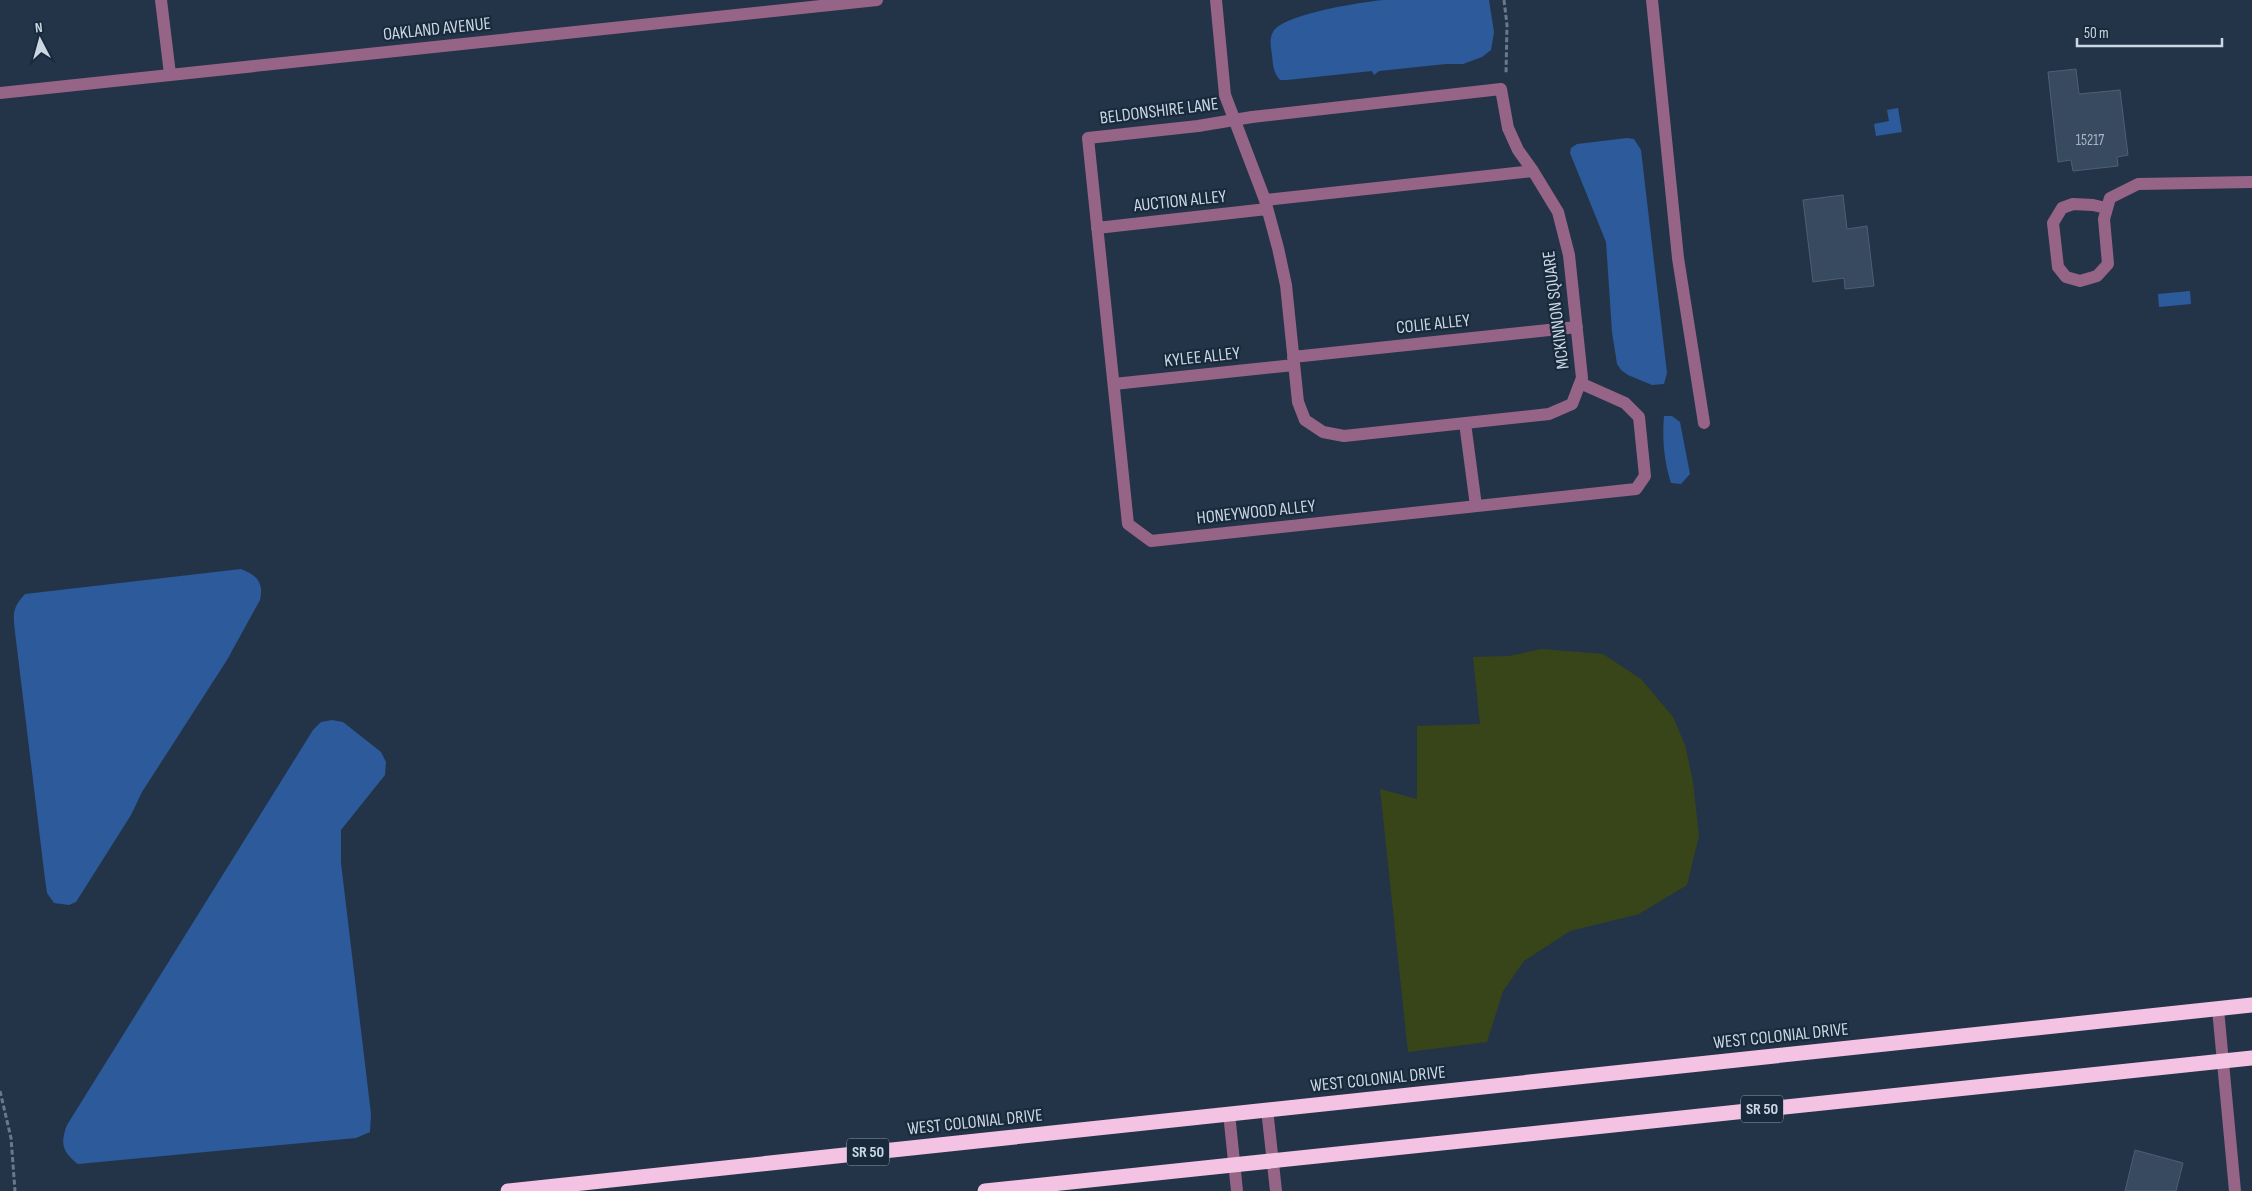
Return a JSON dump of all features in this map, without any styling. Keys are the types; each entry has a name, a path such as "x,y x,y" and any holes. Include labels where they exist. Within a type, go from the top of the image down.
{"highway":[{"name":"WEST COLONIAL DRIVE","path":"508,1191 2252,1005"},
{"name":"SR 50","path":"985,1191 2252,1058"}],"street":[{"path":"161,0 170,74"},
{"name":"OAKLAND AVENUE","path":"0,93 877,0"},
{"name":"MCKINNON SQUARE","path":"1216,0 1225,95 1266,204 1286,285 1298,402 1305,420 1323,432 1344,436 1549,414 1572,404 1582,378 1569,255 1558,212 1534,171 1518,150 1508,128 1501,89"},
{"path":"1652,0 1678,258 1704,423"},
{"path":"1235,119 1501,89"},
{"name":"BELDONSHIRE LANE","path":"1088,138 1198,126 1235,119"},
{"name":"HONEYWOOD ALLEY","path":"1088,138 1128,524 1151,541 1636,489 1645,476 1639,417 1625,403 1580,383"},
{"name":"AUCTION ALLEY","path":"1097,228 1266,204 1534,171"},
{"path":"2106,208 2073,204 2062,208 2054,223 2058,267 2066,276 2080,281 2097,276 2108,264 2104,219 2110,198 2138,184 2252,182"},
{"name":"COLIE ALLEY","path":"1294,361 1577,327"},
{"name":"KYLEE ALLEY","path":"1114,384 1294,361"},
{"path":"1466,423 1476,506"},
{"path":"2218,1009 2235,1191"},
{"path":"1267,1109 1276,1191"},
{"path":"1228,1113 1237,1191"}],"path":[{"path":"1501,89 1506,77 1507,25 1504,0"},
{"path":"0,1091 11,1138 15,1191"}],"green space":[{"path":"1542,649 1603,654 1641,679 1673,717 1685,745 1693,782 1699,836 1687,885 1639,914 1570,931 1524,961 1503,991 1487,1042 1408,1052 1380,789 1417,799 1417,726 1480,724 1473,657 1509,656"}],"water":[{"path":"1383,0 1489,0 1494,32 1491,50 1482,57 1463,64 1379,71 1374,75 1372,71 1280,80 1273,65 1271,40 1273,32 1280,26 1307,14 1358,3"},
{"path":"1898,108 1902,132 1876,136 1874,124 1889,121 1887,110"},
{"path":"1627,138 1634,139 1641,150 1667,373 1664,384 1652,385 1628,375 1617,364 1612,332 1606,242 1570,153 1571,148 1577,144"},
{"path":"2190,291 2191,304 2159,307 2158,294"},
{"path":"1664,416 1672,416 1680,422 1690,474 1681,484 1671,483 1669,475 1664,450"},
{"path":"241,569 258,580 261,594 260,600 227,660 142,792 131,815 76,902 69,905 54,903 47,893 15,632 14,616 18,603 25,594"},
{"path":"332,720 343,722 381,752 386,762 385,775 341,830 341,863 371,1114 370,1132 356,1138 78,1164 64,1147 63,1142 67,1125 313,730 321,722"}],"building":[{"path":"2076,69 2079,94 2120,90 2128,155 2117,157 2118,166 2073,171 2071,160 2058,162 2048,72"},
{"path":"1843,195 1847,229 1867,226 1874,286 1845,289 1844,278 1813,282 1803,200"},
{"path":"2135,1150 2183,1163 2176,1191 2125,1191"}]}
